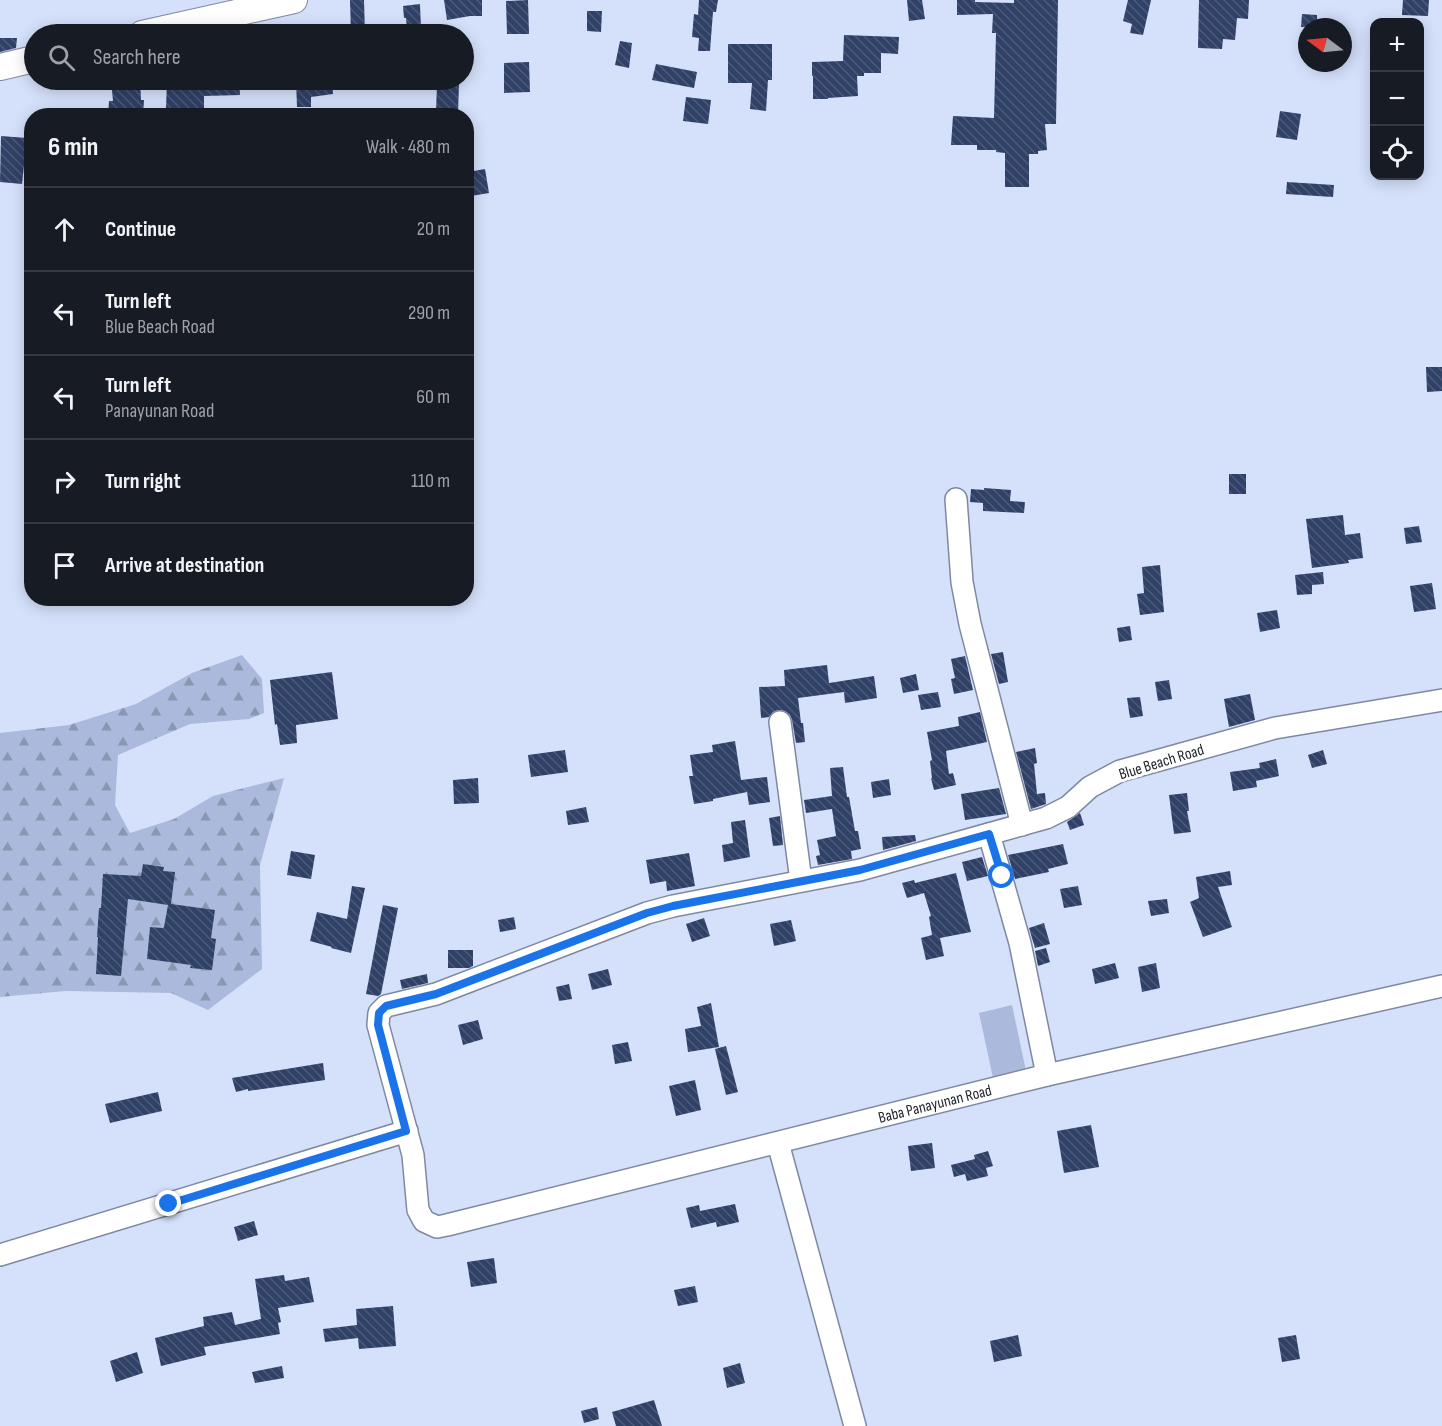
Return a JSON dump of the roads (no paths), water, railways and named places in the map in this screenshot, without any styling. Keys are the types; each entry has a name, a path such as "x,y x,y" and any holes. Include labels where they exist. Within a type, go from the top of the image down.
{"main road":[{"path":"187,24 294,0"},
{"path":"0,67 24,61"}],"street":[{"path":"957,499 962,582 968,614 1022,825"},
{"name":"Blue Beach Road","path":"406,1131 378,1025 379,1013 386,1006 436,994 647,913 860,870 1046,818 1068,807 1090,787 1120,771 1275,728 1442,700"},
{"path":"780,722 801,881"},
{"path":"989,834 1020,943 1047,1076"},
{"name":"Baba Panayunan Road","path":"406,1131 413,1155 418,1210 424,1221 437,1227 1047,1076 1442,986"},
{"path":"0,1256 406,1131"},
{"path":"778,1143 855,1426"}]}
